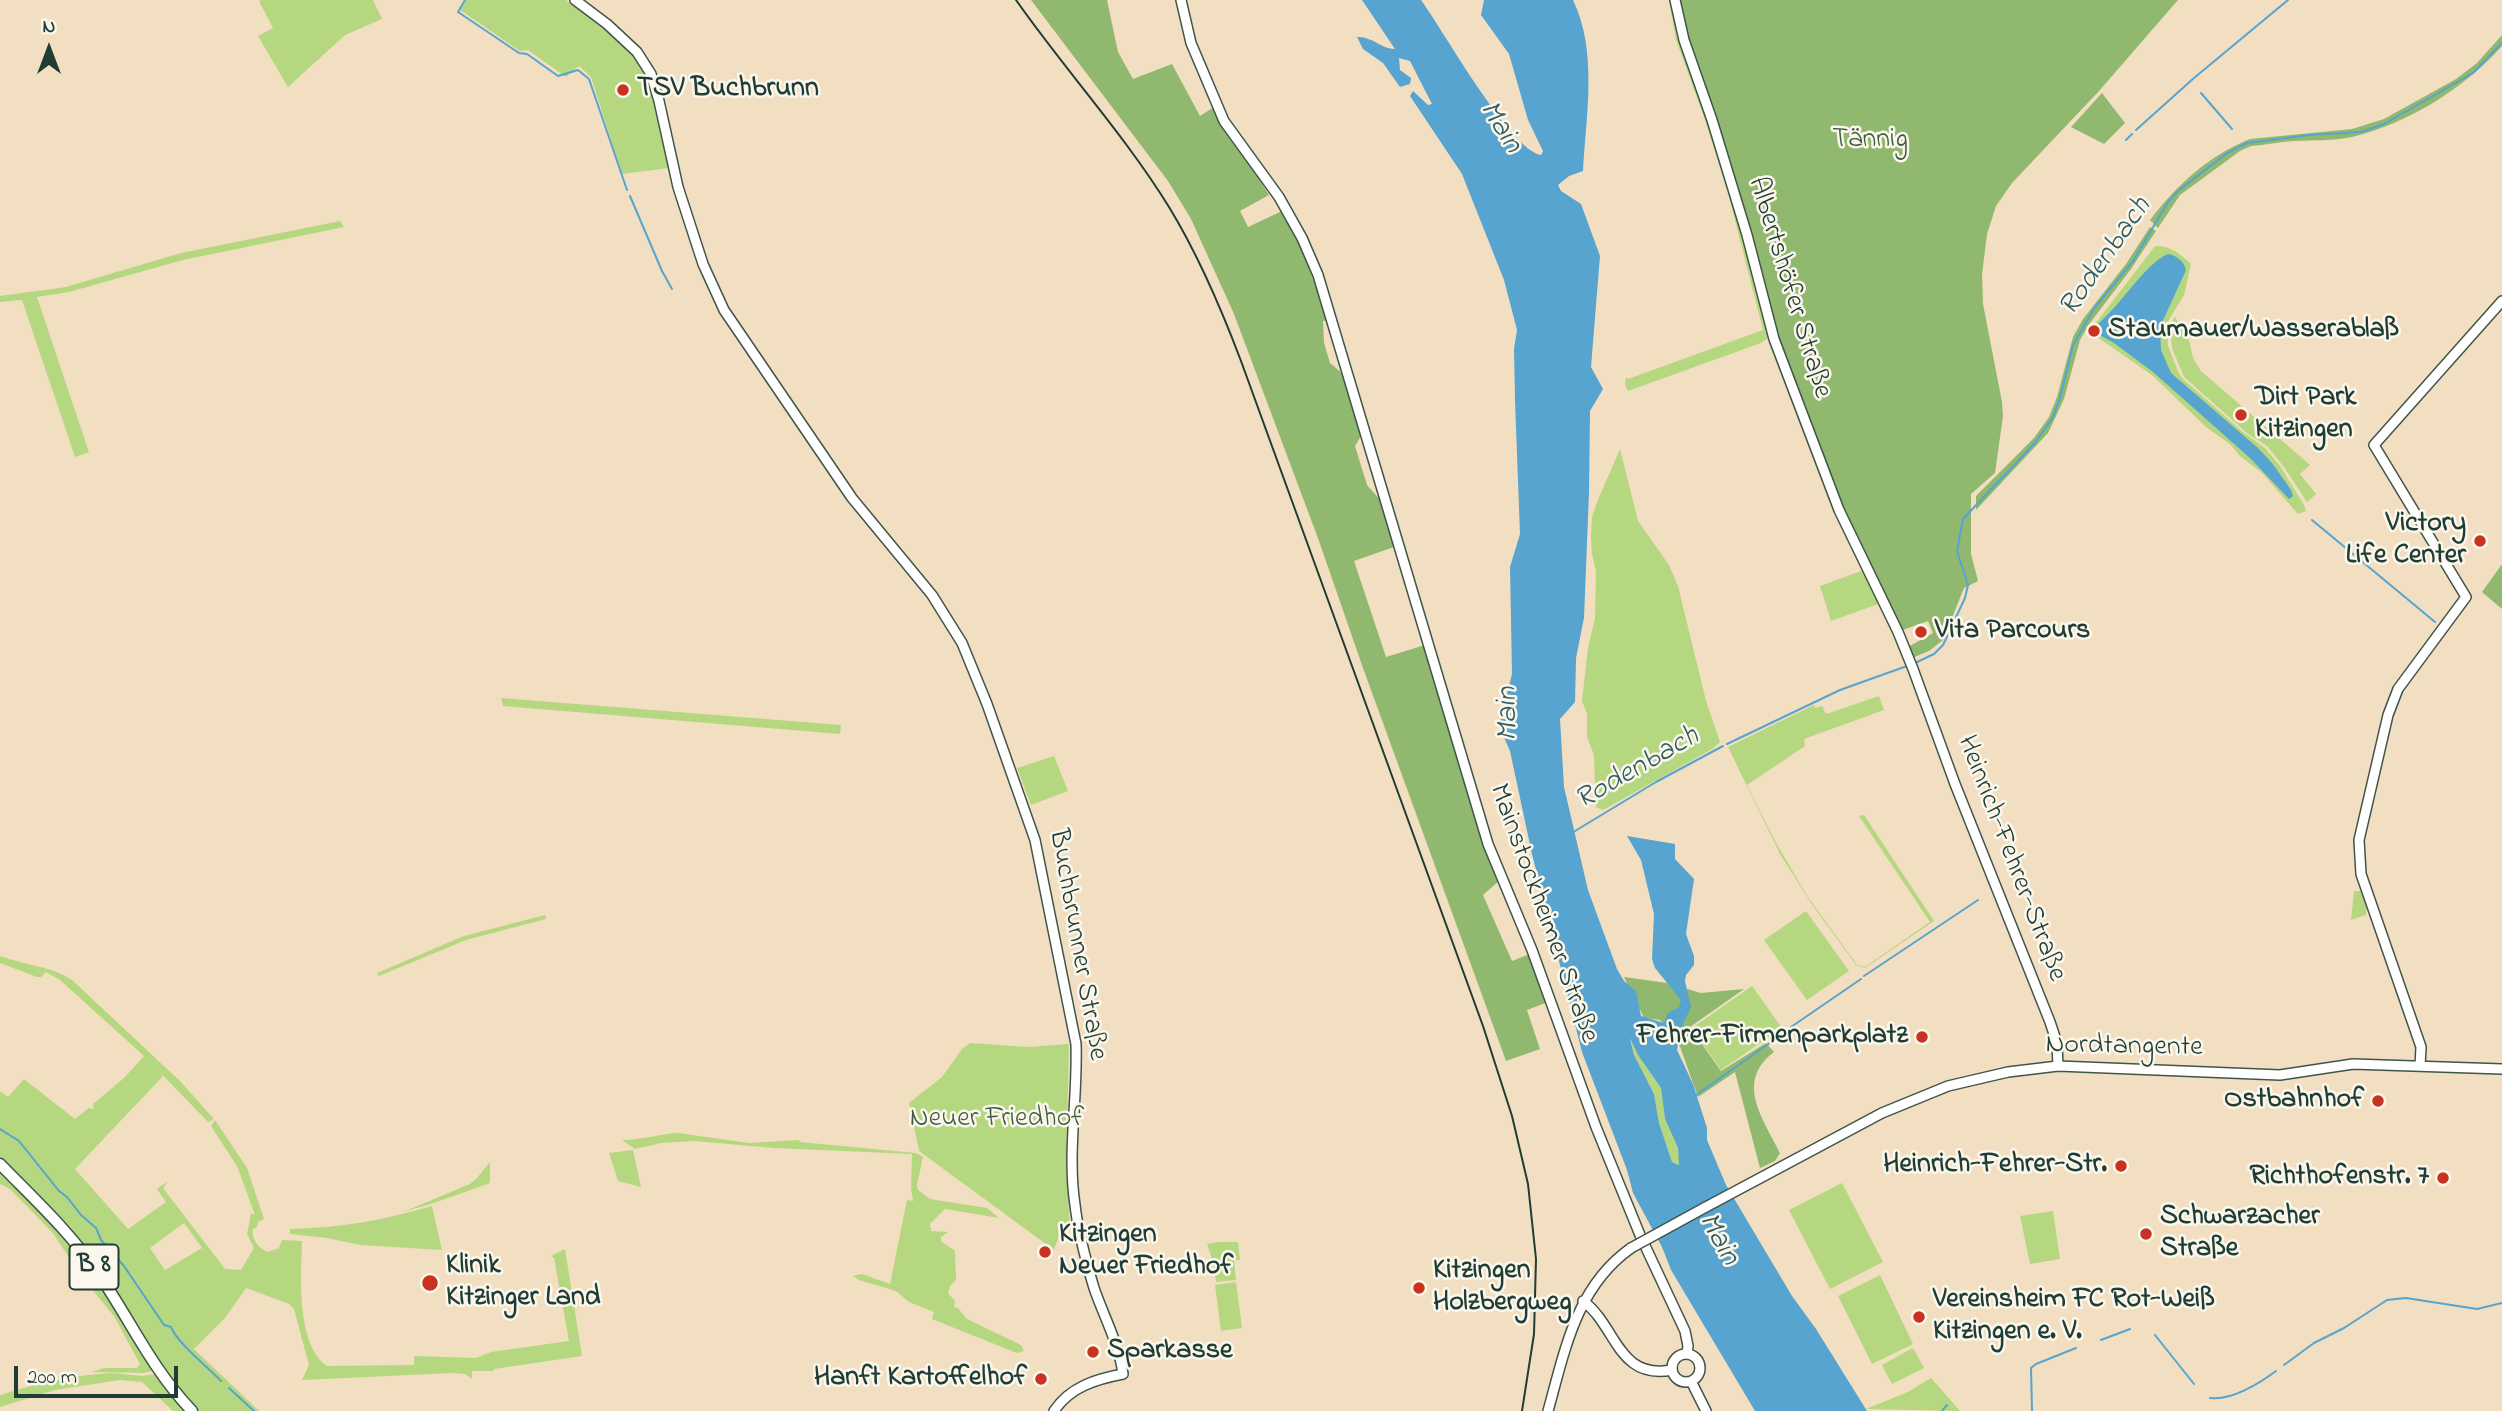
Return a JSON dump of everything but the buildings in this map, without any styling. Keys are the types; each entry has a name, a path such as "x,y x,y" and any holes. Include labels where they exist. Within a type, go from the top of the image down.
{"main road":[{"name":"B 8","path":"0,1164 56,1221 99,1273 158,1372 192,1411"}],"street":[{"name":"Buchbrunner Straße","path":"575,0 607,23 637,52 651,74 678,187 703,264 719,302 852,498 932,595 950,622 976,675 1029,819 1038,850 1076,1044 1074,1203 1082,1246 1095,1289 1118,1347 1123,1374 1088,1383 1073,1391 1054,1411"},
{"name":"Mainstockheimer Straße","path":"1181,0 1191,43 1224,121 1279,197 1302,238 1318,275 1488,844 1540,971 1595,1127 1640,1235 1685,1331 1687,1353"},
{"name":"Albertshöfer Straße","path":"1675,0 1684,40 1735,195 1774,339 1839,510 1911,664"},
{"path":"2420,1066 2421,1048 2361,874 2359,840 2388,715 2398,689 2466,597 2374,445 2502,301"},
{"name":"Heinrich-Fehrer-Straße","path":"1911,664 1955,784 2050,1022 2057,1043 2058,1066"},
{"name":"Nordtangente","path":"1583,1301 1605,1270 1631,1248 1766,1173 1903,1103 1948,1086 1999,1073 2058,1066 2255,1074 2299,1073 2353,1064 2502,1069"},
{"path":"1548,1411 1571,1330 1583,1301 1594,1310 1632,1363 1656,1373 1672,1370"},
{"path":"1687,1353 1696,1358 1700,1366 1698,1376 1691,1381 1679,1380 1672,1370 1675,1358 1687,1353"},
{"path":"1691,1381 1706,1411"}],"green space":[{"path":"373,0 382,19 345,35 288,87 258,36 273,28 259,1"},
{"name":"TSV Buchbrunn","path":"466,0 566,0 604,27 634,55 647,77 669,168 622,174 591,77 579,66 566,77 528,50 520,51 460,10"},
{"path":"1031,0 1107,0 1118,52 1133,79 1172,64 1200,116 1214,107 1269,195 1240,211 1248,227 1282,211 1301,247 1328,320 1323,321 1324,343 1330,363 1343,374 1361,436 1355,446 1367,485 1383,503 1394,547 1354,561 1386,657 1425,645 1500,880 1483,895 1512,961 1530,954 1548,1002 1527,1010 1540,1049 1506,1061 1319,541 1234,314 1191,219 1168,181"},
{"path":"1669,0 1673,0 1748,248 1768,338 1761,343 1628,391 1625,385 1626,377 1628,379 1763,330 1727,189 1676,40"},
{"name":"Tännig","path":"1680,0 2178,0 2099,91 2012,183 1996,206 1987,234 1982,275 1983,304 2003,416 1995,473 1971,494 1971,554 1978,581 1964,588 1943,640 1929,651 1912,658 1908,647 1933,633 1928,621 1900,631 1848,517 1775,331"},
{"path":"2502,35 2502,46 2471,76 2414,114 2352,137 2251,146 2240,151 2180,195 2158,228 2150,220 2194,173 2235,146 2250,139 2352,129 2384,119 2456,79 2477,63"},
{"path":"2102,93 2125,123 2104,144 2071,127"},
{"path":"340,221 344,227 183,260 69,292 37,297 89,452 75,457 22,300 0,302 0,296 66,287 181,253"},
{"path":"2150,227 2156,231 2080,340 2064,399 2048,433 1976,510 1976,496 2034,438 2049,417 2073,337 2083,319 2126,264"},
{"path":"2155,246 2174,251 2191,264 2184,295 2167,323 2168,346 2178,371 2182,378 2243,432 2265,448 2280,466 2306,511 2298,514 2262,473 2206,427 2152,375 2097,337 2092,328"},
{"name":"Dirt Park Kitzingen","path":"2175,317 2189,340 2193,358 2201,371 2310,465 2300,474 2316,494 2307,502 2267,446 2248,434 2184,377 2172,348 2170,324"},
{"path":"1620,449 1638,521 1669,565 1678,586 1706,701 1720,742 1603,810 1596,807 1594,755 1587,737 1587,714 1582,701 1588,648 1595,618 1596,571 1592,554 1592,517"},
{"path":"2502,564 2502,609 2482,592"},
{"path":"1864,570 1881,603 1831,621 1820,586"},
{"path":"1879,696 1884,710 1804,739 1805,746 1747,785 1776,843 1808,897 1857,965 1865,967 1930,922 1859,816 1864,815 1934,921 1865,968 1856,965 1813,906 1780,854 1728,747 1814,705 1815,708 1822,706 1826,714"},
{"path":"501,698 841,725 840,734 503,706"},
{"path":"1054,756 1068,791 1031,805 1017,768"},
{"path":"2354,891 2362,891 2367,901 2366,915 2351,920"},
{"path":"1806,911 1849,971 1807,1000 1764,940"},
{"path":"545,915 546,919 466,940 379,976 377,973 464,936"},
{"path":"0,956 64,975 72,980 181,1082 214,1119 208,1122 150,1062 163,1076 75,1169 128,1229 166,1202 157,1189 168,1181 163,1188 225,1269 241,1270 254,1248 247,1234 251,1213 255,1215 237,1166 211,1126 215,1120 247,1168 264,1219 260,1221 255,1218 259,1221 253,1229 256,1243 268,1252 279,1248 282,1240 302,1241 301,1290 305,1326 317,1356 327,1366 414,1365 414,1356 476,1358 491,1352 569,1341 554,1258 551,1256 565,1249 582,1356 494,1371 472,1371 472,1379 465,1374 453,1373 302,1380 309,1365 294,1309 289,1304 246,1288 225,1318 194,1349 259,1411 196,1411 169,1378 68,1236 0,1159 0,1091 8,1097 24,1079 75,1119 89,1108 94,1109 93,1104 124,1078 144,1056 60,980 46,972 37,977 0,963","holes":["184,1223 202,1248 165,1270 150,1248"]},
{"path":"1624,977 1667,983 1701,993 1744,989 1690,1027 1721,1071 1766,1043 1774,1052 1762,1064 1754,1088 1761,1114 1780,1153 1775,1161 1760,1168 1735,1072 1698,1097 1679,1044 1660,1020 1644,1018"},
{"path":"1752,986 1782,1028 1721,1070 1692,1028"},
{"path":"1630,1035 1638,1055 1661,1088 1665,1119 1678,1148 1680,1165 1672,1162 1659,1123 1654,1094 1634,1055"},
{"name":"Neuer Friedhof","path":"970,1043 1028,1047 1069,1044 1066,1167 1070,1230 1061,1230 1054,1250 919,1151 909,1103 942,1077 962,1049"},
{"path":"678,1133 749,1143 799,1140 916,1153 923,1157 918,1190 930,1199 987,1208 999,1218 945,1209 930,1224 931,1231 948,1232 941,1237 941,1241 955,1251 956,1280 948,1293 955,1301 954,1307 967,1319 1021,1345 1024,1351 1017,1353 932,1319 934,1312 909,1302 896,1291 853,1276 862,1274 890,1284 907,1200 913,1201 912,1154 774,1148 694,1141 661,1143 635,1149 622,1140"},
{"path":"633,1150 641,1187 618,1181 609,1153"},
{"path":"490,1162 490,1183 403,1212 470,1184"},
{"path":"0,1171 82,1254 152,1371 92,1372 104,1368 137,1368 140,1364 114,1316 81,1276 53,1233 10,1189 0,1184"},
{"path":"1842,1183 1883,1262 1830,1289 1789,1210"},
{"path":"432,1206 442,1250 360,1245 290,1234 290,1229 362,1222"},
{"path":"2053,1211 2060,1259 2030,1264 2020,1216"},
{"path":"1238,1242 1240,1260 1234,1260 1236,1280 1216,1282 1207,1244"},
{"path":"1880,1275 1913,1344 1872,1364 1838,1296"},
{"path":"1236,1282 1242,1328 1221,1331 1215,1285"},
{"path":"1913,1348 1924,1368 1892,1384 1882,1365"},
{"path":"113,1373 142,1376 157,1374 189,1411 173,1411 142,1382 120,1380 55,1390 0,1407 0,1395 42,1383"},
{"path":"1931,1378 1960,1411 1866,1409 1908,1392"}],"water":[{"name":"Main","path":"1362,0 1421,0 1495,112 1528,148 1541,155 1543,151 1528,120 1509,54 1481,15 1484,0 1573,0 1581,20 1588,62 1583,171 1569,176 1558,185 1561,191 1581,204 1600,256 1591,367 1603,389 1590,411 1584,618 1576,658 1575,702 1560,719 1564,787 1588,890 1617,969 1624,981 1636,991 1641,1016 1664,1023 1668,1013 1679,1007 1681,1000 1655,968 1652,959 1654,914 1641,860 1627,836 1675,844 1675,859 1694,879 1686,934 1694,956 1694,965 1685,981 1691,1007 1680,1030 1677,1050 1693,1084 1707,1128 1707,1140 1726,1185 1792,1296 1867,1411 1755,1411 1671,1270 1662,1247 1633,1193 1627,1170 1582,1052 1532,854 1510,751 1499,726 1512,674 1510,567 1520,534 1514,349 1517,330 1504,280 1462,174 1410,96 1413,91 1428,105 1432,104 1410,61 1399,58 1400,70 1411,78 1410,84 1400,87 1383,63 1363,49 1357,37 1395,49","holes":["1630,1038 1638,1055 1661,1088 1665,1119 1678,1148 1679,1165 1672,1162 1659,1123 1654,1094 1634,1055"]},
{"path":"2168,254 2179,259 2186,270 2160,327 2161,350 2171,373 2258,448 2291,490 2293,496 2289,499 2250,458 2153,372 2096,333 2093,328 2150,267"}],"waterway":[{"path":"465,0 458,12 519,53 527,54 558,76 578,70 589,79 627,190"},
{"path":"2136,130 2288,0"},
{"name":"Rodenbach","path":"1915,663 1934,654 1943,645 1965,598 1968,585 1957,551 1963,519 2035,443 2053,417 2073,345 2095,307 2133,261 2168,202 2178,191 2227,153 2247,143 2361,132 2384,124 2473,73 2502,43"},
{"path":"2201,93 2232,129"},
{"path":"2126,140 2132,134"},
{"path":"630,196 672,289"},
{"path":"2312,520 2435,622"},
{"path":"2442,621 2447,616"},
{"name":"Rodenbach","path":"1727,744 1840,690 1907,666"},
{"name":"Rodenbach","path":"1575,831 1656,782 1723,746"},
{"path":"1864,976 1978,900"},
{"path":"1791,1027 1861,979"},
{"path":"1696,1095 1774,1040"},
{"path":"0,1129 19,1141 59,1191 96,1228 101,1240 124,1266 164,1325 171,1327 186,1348 221,1381"},
{"path":"2284,1365 2314,1343 2344,1328 2387,1300 2406,1298 2477,1309 2502,1303"},
{"path":"2101,1340 2130,1329"},
{"path":"2155,1335 2194,1384"},
{"path":"2032,1411 2031,1368 2076,1348"},
{"path":"2210,1398 2236,1394 2276,1371"},
{"path":"229,1388 254,1411"},
{"path":"1942,1411 1947,1405"}],"railway":[{"path":"1016,0 1152,180 1209,282 1241,361 1483,1026 1512,1116 1528,1184 1536,1259 1534,1334 1522,1411"}],"place":[{"name":"TSV Buchbrunn","path":"623,90"},
{"name":"Staumauer/Wasserablaß","path":"2094,331"},
{"name":"Dirt Park Kitzingen","path":"2241,415"},
{"name":"Victory Life Center","path":"2480,541"},
{"name":"Vita Parcours","path":"1921,632"},
{"name":"Fehrer-Firmenparkplatz","path":"1922,1037"},
{"name":"Ostbahnhof","path":"2378,1101"},
{"name":"Heinrich-Fehrer-Str.","path":"2121,1166"},
{"name":"Richthofenstr. 7","path":"2443,1178"},
{"name":"Schwarzacher Straße","path":"2146,1234"},
{"name":"Kitzingen Neuer Friedhof","path":"1045,1252"},
{"name":"Klinik Kitzinger Land","path":"430,1283"},
{"name":"Kitzingen Holzbergweg","path":"1419,1288"},
{"name":"Vereinsheim FC Rot-Weiß Kitzingen e. V.","path":"1919,1317"},
{"name":"Sparkasse","path":"1093,1352"},
{"name":"Hanft Kartoffelhof","path":"1041,1379"}]}
